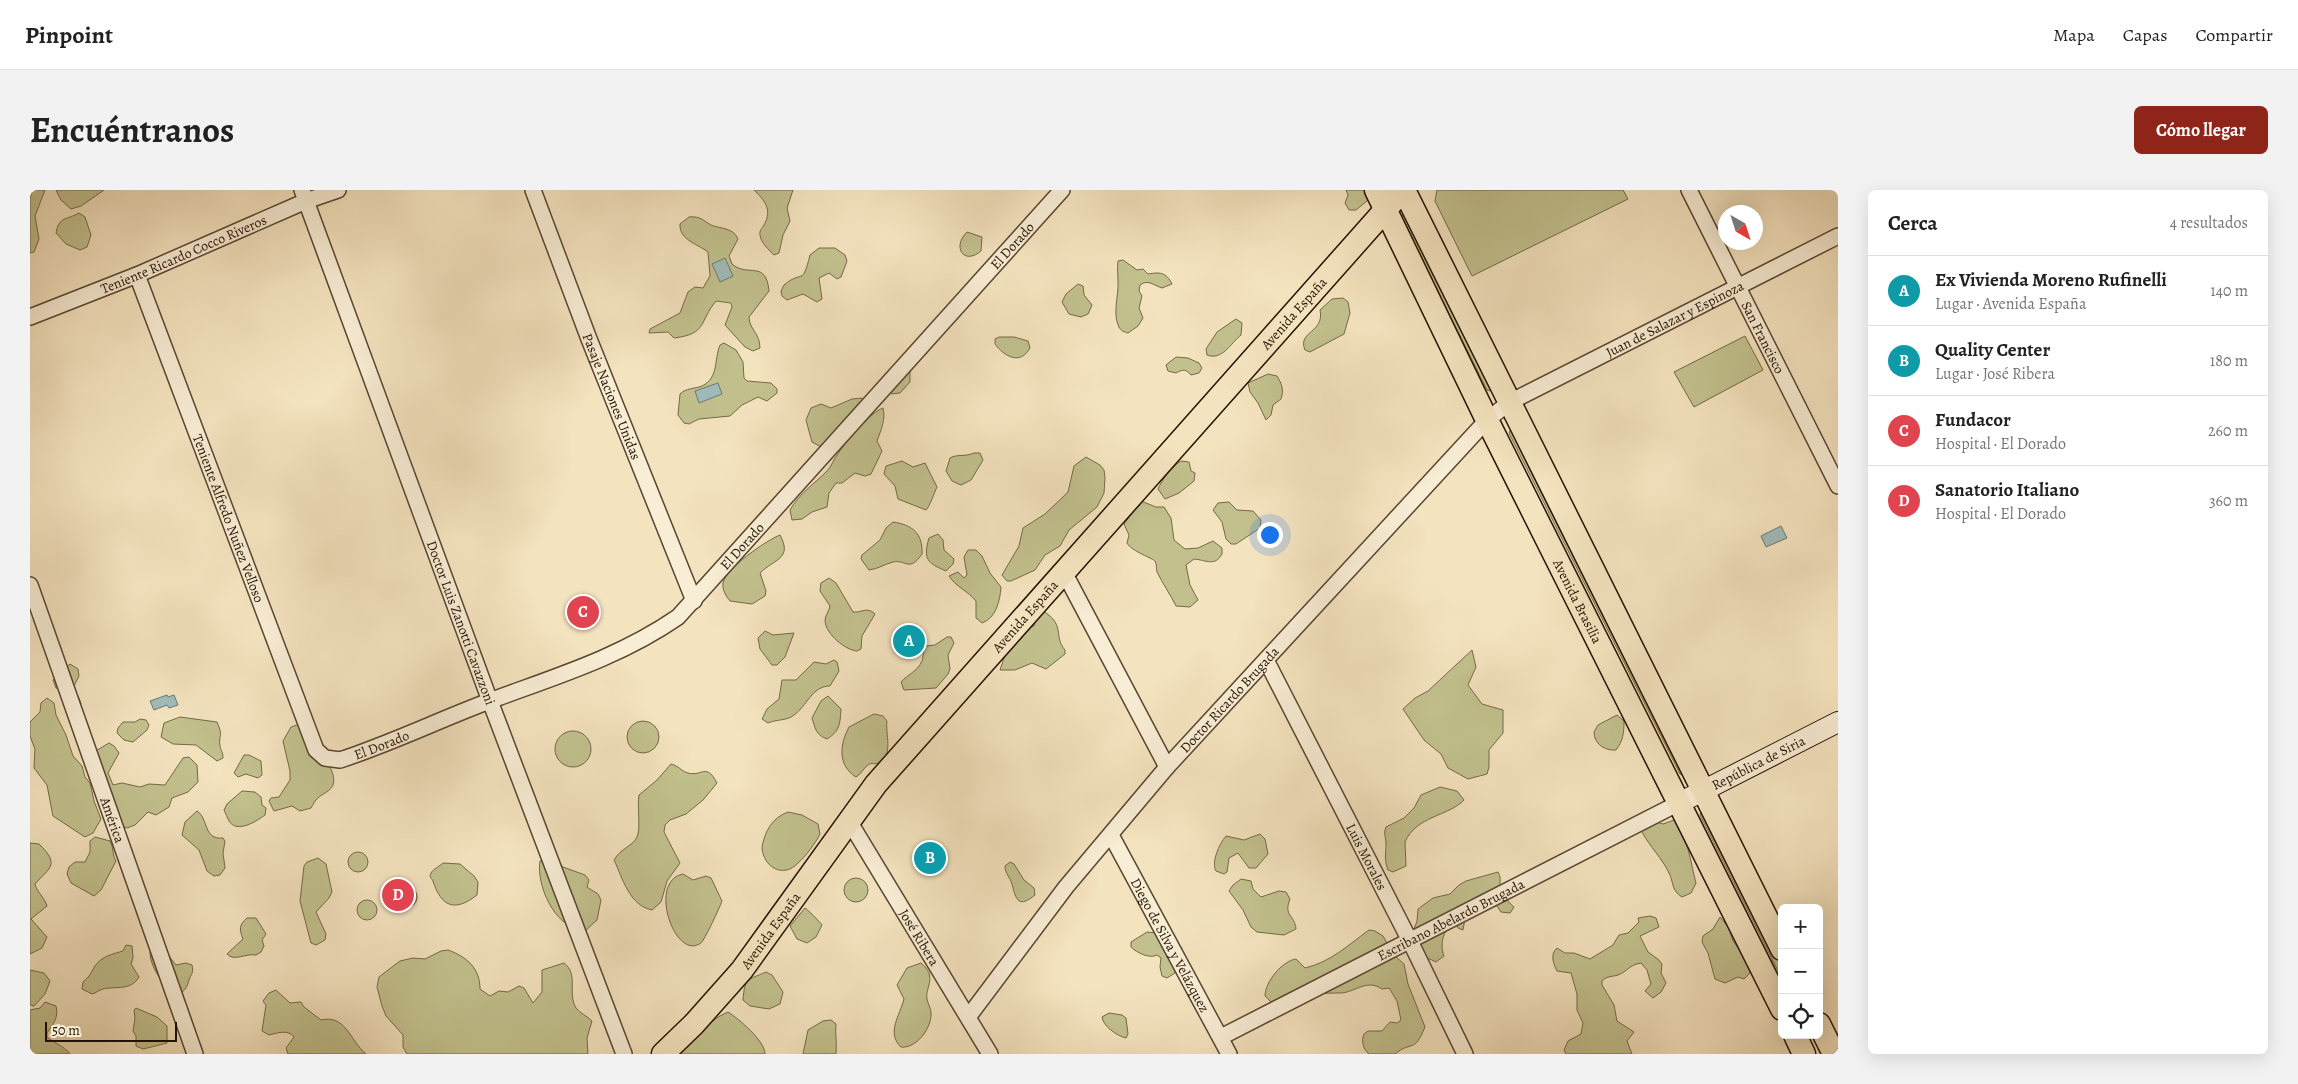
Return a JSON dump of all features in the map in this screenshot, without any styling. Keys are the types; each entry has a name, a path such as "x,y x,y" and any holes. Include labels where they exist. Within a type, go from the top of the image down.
{"main road":[{"name":"Avenida España","path":"663,1054 694,1024 742,970 882,777 1064,572 1381,199 1404,190"},
{"name":"Avenida Brasilia","path":"1404,190 1778,941"},
{"name":"Avenida Brasilia","path":"1381,199 1487,420 1778,1001"},
{"path":"1823,1032 1834,1054"},
{"path":"1797,1039 1804,1054"}],"street":[{"name":"Teniente Ricardo Cocco Riveros","path":"30,317 138,275 304,196 338,190"},
{"name":"Pasaje Naciones Unidas","path":"533,190 694,602"},
{"name":"El Dorado","path":"325,758 340,760 359,754 490,701 603,660 650,636 678,617 694,602 1062,190"},
{"name":"San Francisco","path":"1689,190 1838,486"},
{"name":"Doctor Luis Zanotti Cavazzoni","path":"304,196 490,701 624,1054"},
{"name":"Juan de Salazar y Espinoza","path":"1510,402 1838,236"},
{"name":"Teniente Alfredo Nuñez Velloso","path":"138,275 308,732 316,750 325,758"},
{"name":"Doctor Ricardo Brugada","path":"969,1016 1066,887 1167,767 1487,420 1510,402"},
{"path":"1064,572 1167,767"},
{"name":"América","path":"30,585 195,1054"},
{"name":"Luis Morales","path":"1266,660 1410,941 1465,1054"},
{"name":"República de Siria","path":"1679,803 1838,722"},
{"name":"Escribano Abelardo Brugada","path":"1221,1037 1679,803"},
{"name":"José Ribera","path":"849,821 969,1016 990,1054"},
{"name":"Diego de Silva y Velázquez","path":"1111,835 1230,1054"}],"shaded area":[{"path":"32,190 45,190 35,216 39,239 34,252 30,253 30,199"},
{"path":"56,190 104,190 81,206 71,209 61,200"},
{"path":"754,190 793,190 787,208 790,221 783,235 779,253 774,255 761,238 760,232 768,214 764,201"},
{"path":"1346,190 1365,190 1368,200 1356,210 1349,210 1345,203 1348,195"},
{"path":"1437,190 1623,190 1628,199 1472,276 1435,201"},
{"path":"79,213 85,217 91,235 87,247 80,250 66,244 56,233 61,221"},
{"path":"1403,214 1490,391 1487,390 1401,218"},
{"path":"689,217 699,218 711,225 733,232 738,239 729,256 732,264 738,268 760,272 764,275 769,291 749,317 749,321 760,343 760,348 753,351 745,347 725,325 732,307 731,303 716,301 698,330 685,336 674,338 668,332 649,333 650,329 680,313 688,292 695,287 703,288 710,276 708,252 686,238 681,229 680,224"},
{"path":"967,232 982,237 981,251 975,255 965,255 960,248 960,243"},
{"path":"819,248 835,248 845,255 847,261 841,277 837,279 829,273 819,278 822,299 817,302 803,294 787,300 782,296 781,291 784,285 803,274 810,255"},
{"path":"1123,260 1137,270 1143,269 1148,274 1159,273 1165,275 1172,284 1162,288 1148,283 1140,285 1139,291 1142,296 1139,308 1143,318 1138,326 1128,333 1120,328 1116,316 1118,261"},
{"path":"1078,284 1083,286 1084,295 1092,305 1088,314 1081,317 1069,314 1062,302 1066,294"},
{"path":"1343,298 1348,302 1350,313 1344,334 1310,352 1305,350 1305,339 1319,323 1320,310 1332,299"},
{"path":"1236,319 1242,323 1241,335 1217,356 1207,355 1206,349 1217,332"},
{"path":"1745,336 1763,370 1694,407 1674,372"},
{"path":"999,337 1014,337 1028,341 1030,348 1022,357 1012,357 995,344 995,339"},
{"path":"724,343 736,350 743,362 744,378 747,381 771,383 777,389 777,393 767,401 758,397 742,405 730,416 699,419 689,424 684,423 678,415 680,394 707,383 714,373 720,345"},
{"path":"1176,357 1188,358 1199,363 1202,368 1199,373 1191,375 1184,370 1176,373 1168,371 1166,365"},
{"path":"902,367 910,370 910,382 900,393 891,394 885,386"},
{"path":"1268,374 1277,376 1281,384 1282,393 1281,399 1273,405 1271,415 1266,420 1250,392 1248,383"},
{"path":"862,398 863,405 860,410 841,424 832,438 821,447 812,442 806,420 811,408 821,404 831,408 852,399"},
{"path":"883,408 883,420 877,441 882,451 871,474 865,476 855,473 842,483 836,483 829,493 827,507 812,512 802,519 792,520 790,510 798,499 829,469 841,449 858,428"},
{"path":"1511,429 1683,775 1680,774 1509,433"},
{"path":"980,453 983,460 971,480 961,485 952,481 946,471 950,458"},
{"path":"1086,457 1100,465 1104,470 1104,493 1097,507 1069,530 1060,546 1045,555 1035,570 1007,581 1002,575 1019,546 1023,528 1045,514 1068,492 1074,466"},
{"path":"902,461 913,467 925,463 937,487 926,510 898,499 895,486 884,474 886,466"},
{"path":"1181,461 1189,462 1191,471 1195,473 1194,481 1179,493 1165,499 1158,489 1174,466"},
{"path":"1141,501 1156,507 1164,507 1171,518 1174,540 1185,549 1198,548 1213,541 1222,548 1222,554 1213,562 1194,559 1186,565 1190,585 1198,600 1190,607 1176,606 1157,572 1155,561 1133,549 1127,543 1129,535 1124,524"},
{"path":"1229,502 1237,510 1253,511 1261,520 1260,528 1236,544 1231,544 1226,539 1222,522 1213,510 1218,503"},
{"path":"893,522 906,525 919,536 922,554 918,560 911,564 893,562 869,570 861,559 862,555 880,540 886,528"},
{"path":"938,534 943,540 944,550 954,559 953,564 946,571 931,563 927,556 926,551 929,538"},
{"path":"780,535 784,549 783,554 760,573 766,591 765,596 752,604 730,601 723,588 723,583 731,570 766,542"},
{"path":"968,550 976,550 982,556 990,573 1001,587 1000,598 994,613 987,621 982,623 976,618 976,601 949,576 958,572 964,578 967,575 964,557"},
{"path":"829,578 836,583 853,612 869,610 875,614 862,636 861,649 857,651 847,648 832,636 826,626 825,619 830,606 820,591 821,583"},
{"path":"1043,611 1050,616 1057,626 1065,654 1046,669 1032,663 1015,670 1000,670 1005,655 1028,628 1034,626 1037,615"},
{"path":"765,631 773,635 794,633 785,657 777,665 772,665 760,649 758,638"},
{"path":"947,637 951,637 954,643 948,655 950,669 948,674 936,688 904,690 901,682 920,665 926,646 935,645"},
{"path":"1472,650 1476,667 1468,685 1482,704 1503,710 1503,733 1489,750 1487,774 1468,779 1448,768 1441,754 1424,740 1403,709 1415,698 1428,691"},
{"path":"834,660 837,662 839,671 830,686 819,689 791,717 768,723 762,719 767,709 779,699 782,680 796,680 814,662 826,664"},
{"path":"70,664 78,669 79,676 73,690 81,704 66,707 63,701 64,692 56,688 53,680"},
{"path":"828,696 841,709 839,727 827,739 818,733 812,718 821,701"},
{"path":"47,698 54,703 56,715 66,735 73,756 82,766 85,777 90,783 101,819 93,833 85,837 53,816 47,785 34,768 35,749 30,736 30,722 40,712 41,703"},
{"path":"874,714 883,716 887,721 888,749 884,759 879,763 868,765 856,777 846,767 843,760 842,747 844,740 849,727"},
{"path":"1617,715 1624,721 1623,737 1616,750 1608,749 1598,743 1594,732 1598,725"},
{"path":"180,717 217,722 223,758 217,761 196,745 173,744 161,737 164,723"},
{"path":"140,719 146,720 149,725 147,730 133,742 124,740 117,733 118,728 123,722 135,722"},
{"path":"643,721 649,722 654,726 658,731 658,743 654,748 649,752 643,753 637,752 632,748 628,743 627,737 628,731 632,726 637,722"},
{"path":"297,725 309,736 322,753 332,771 333,785 317,799 311,808 300,811 292,806 274,811 269,801 271,798 279,797 290,780 290,771 283,741 291,727"},
{"path":"573,731 586,736 591,749 586,762 573,767 560,762 555,749 560,736"},
{"path":"109,743 119,753 108,773 113,785 122,783 140,787 149,784 165,785 183,758 189,757 197,765 198,782 188,792 172,798 169,807 156,815 148,812 135,825 127,828 119,825 89,755"},
{"path":"244,755 249,755 261,761 262,775 258,778 246,774 238,777 234,773"},
{"path":"671,764 688,773 710,773 717,783 703,800 686,814 670,820 665,825 664,832 680,863 667,881 661,902 652,910 644,907 632,897 614,860 637,837 639,828 639,795 657,780"},
{"path":"1440,787 1457,791 1464,800 1450,810 1425,822 1410,833 1405,842 1406,866 1393,872 1388,870 1386,860 1386,827 1404,818 1414,808 1421,795"},
{"path":"242,791 255,792 261,797 262,805 266,808 265,815 247,825 237,826 229,821 224,810 227,804"},
{"path":"197,811 212,836 223,838 225,841 223,853 225,868 220,875 214,876 207,871 199,850 182,835 185,822"},
{"path":"788,812 802,815 818,824 820,834 810,850 798,863 792,868 780,870 775,869 766,860 762,847 770,826"},
{"path":"1701,812 1705,812 1778,958 1778,971 1700,815"},
{"path":"1674,820 1686,842 1696,883 1691,893 1682,897 1674,889 1671,877 1642,832 1641,827 1654,821 1663,824"},
{"path":"1260,834 1265,839 1268,854 1256,868 1249,868 1238,853 1229,858 1227,872 1224,874 1216,871 1214,863 1216,854 1226,836 1244,840"},
{"path":"95,837 110,841 116,861 101,890 94,896 71,883 67,874 69,867 75,862 85,862 90,852 90,841"},
{"path":"30,843 39,844 50,857 51,862 48,870 35,884 47,906 31,919 47,937 42,948 30,954"},
{"path":"358,852 365,855 368,862 365,869 358,872 351,869 348,862 351,855"},
{"path":"318,858 326,864 332,892 316,912 326,934 325,940 316,945 311,943 300,901 304,866 307,862"},
{"path":"555,858 563,867 585,875 589,880 587,887 598,894 601,900 597,920 585,931 564,922 553,910 545,894 540,877 540,861"},
{"path":"1010,862 1014,864 1024,880 1034,888 1035,895 1030,899 1022,902 1015,895 1005,866"},
{"path":"443,863 460,864 474,876 478,882 477,895 462,904 449,904 444,901 436,890 430,876 433,870"},
{"path":"1498,872 1502,891 1514,907 1510,913 1501,912 1495,903 1465,919 1463,930 1458,928 1454,920 1443,937 1444,956 1436,962 1423,956 1413,932 1417,921 1418,909 1433,898 1450,894 1466,881"},
{"path":"683,874 693,880 706,876 711,878 722,901 703,941 691,946 682,941 674,931 666,904 667,890 672,880"},
{"path":"856,878 864,882 868,890 864,898 856,902 848,898 844,890 848,882"},
{"path":"1241,879 1251,881 1253,889 1261,897 1279,891 1286,892 1290,899 1288,909 1296,929 1284,935 1257,932 1251,927 1243,910 1229,891"},
{"path":"406,886 414,889 417,897 414,905 406,908 398,905 395,897 398,889"},
{"path":"367,900 374,903 377,910 374,917 367,920 360,917 357,910 360,903"},
{"path":"805,908 822,925 816,937 807,943 797,939 790,926"},
{"path":"1650,916 1656,918 1659,927 1640,936 1648,952 1662,964 1661,973 1666,983 1661,992 1653,998 1645,991 1651,984 1647,970 1641,963 1618,975 1607,977 1602,981 1602,985 1614,1005 1617,1021 1634,1032 1627,1041 1632,1054 1566,1054 1564,1050 1568,1041 1581,1034 1583,1023 1577,1010 1577,994 1571,973 1557,971 1554,965 1553,953 1557,948 1565,953 1574,953 1590,959 1613,945 1619,935 1628,933 1639,922 1638,918"},
{"path":"1720,917 1729,928 1733,941 1752,967 1744,979 1738,977 1725,983 1715,979 1708,953 1702,942 1703,936 1713,929"},
{"path":"247,918 256,918 266,934 262,940 264,946 261,952 256,955 230,956 227,954 243,939 240,927"},
{"path":"1369,930 1383,936 1394,955 1404,964 1408,984 1425,1027 1415,1044 1395,1054 1369,1054 1365,1050 1363,1042 1364,1034 1368,1031 1382,1031 1390,1022 1397,1023 1401,1020 1397,1001 1389,988 1382,989 1377,986 1367,985 1347,992 1324,993 1273,1004 1265,996 1271,979 1285,964 1296,959 1305,968 1323,962"},
{"path":"1147,932 1156,933 1176,968 1175,973 1167,978 1162,976 1161,958 1157,955 1144,955 1131,947 1131,942"},
{"path":"126,945 132,946 133,958 131,964 139,977 136,981 128,986 103,989 92,994 82,989 83,982 101,960 123,951"},
{"path":"153,949 164,950 176,965 186,963 192,965 192,972 185,989 179,993 166,986 151,960 150,952"},
{"path":"448,950 461,956 471,964 478,975 480,989 490,996 499,991 508,992 519,986 524,988 533,1003 542,992 542,970 564,963 571,973 572,996 576,1008 592,1021 587,1038 588,1054 407,1054 403,1047 403,1035 386,1016 382,1006 377,987 379,977 400,961 413,958 425,959 441,951"},
{"path":"921,963 926,968 930,977 927,999 931,1011 931,1019 926,1031 917,1041 907,1047 901,1047 897,1042 894,1030 904,999 897,985 907,968"},
{"path":"30,970 44,973 50,981 45,994 34,1006 30,1005"},
{"path":"766,972 772,975 783,992 780,1004 769,1009 750,1006 743,1000 746,983 750,979"},
{"path":"276,990 290,1003 301,1002 304,1007 321,1020 329,1019 342,1025 366,1054 288,1054 286,1048 294,1037 292,1035 282,1032 269,1035 262,1031 266,1005 263,1001 269,993"},
{"path":"45,1002 56,1006 57,1010 47,1037 70,1054 30,1054 30,1010 40,1008"},
{"path":"136,1008 157,1017 167,1026 167,1043 143,1049 136,1046 136,1036 133,1031 134,1010"},
{"path":"728,1012 745,1025 756,1037 761,1043 765,1054 680,1054 680,1048 718,1017"},
{"path":"1109,1013 1122,1015 1126,1018 1128,1034 1126,1038 1115,1033 1105,1024 1102,1017"},
{"path":"831,1020 836,1024 836,1054 803,1054 808,1030 823,1021"}],"water":[{"path":"725,258 733,276 720,282 712,264"},
{"path":"718,383 722,394 699,403 695,391"},
{"path":"1781,526 1787,538 1766,547 1761,536"},
{"path":"167,695 168,697 174,695 178,705 169,708 167,705 154,710 150,701"}],"place":[{"name":"Fundacor","path":"583,612"},
{"name":"Ex Vivienda Moreno Rufinelli","path":"909,641"},
{"name":"Quality Center","path":"930,858"},
{"name":"Sanatorio Italiano","path":"398,895"}]}
